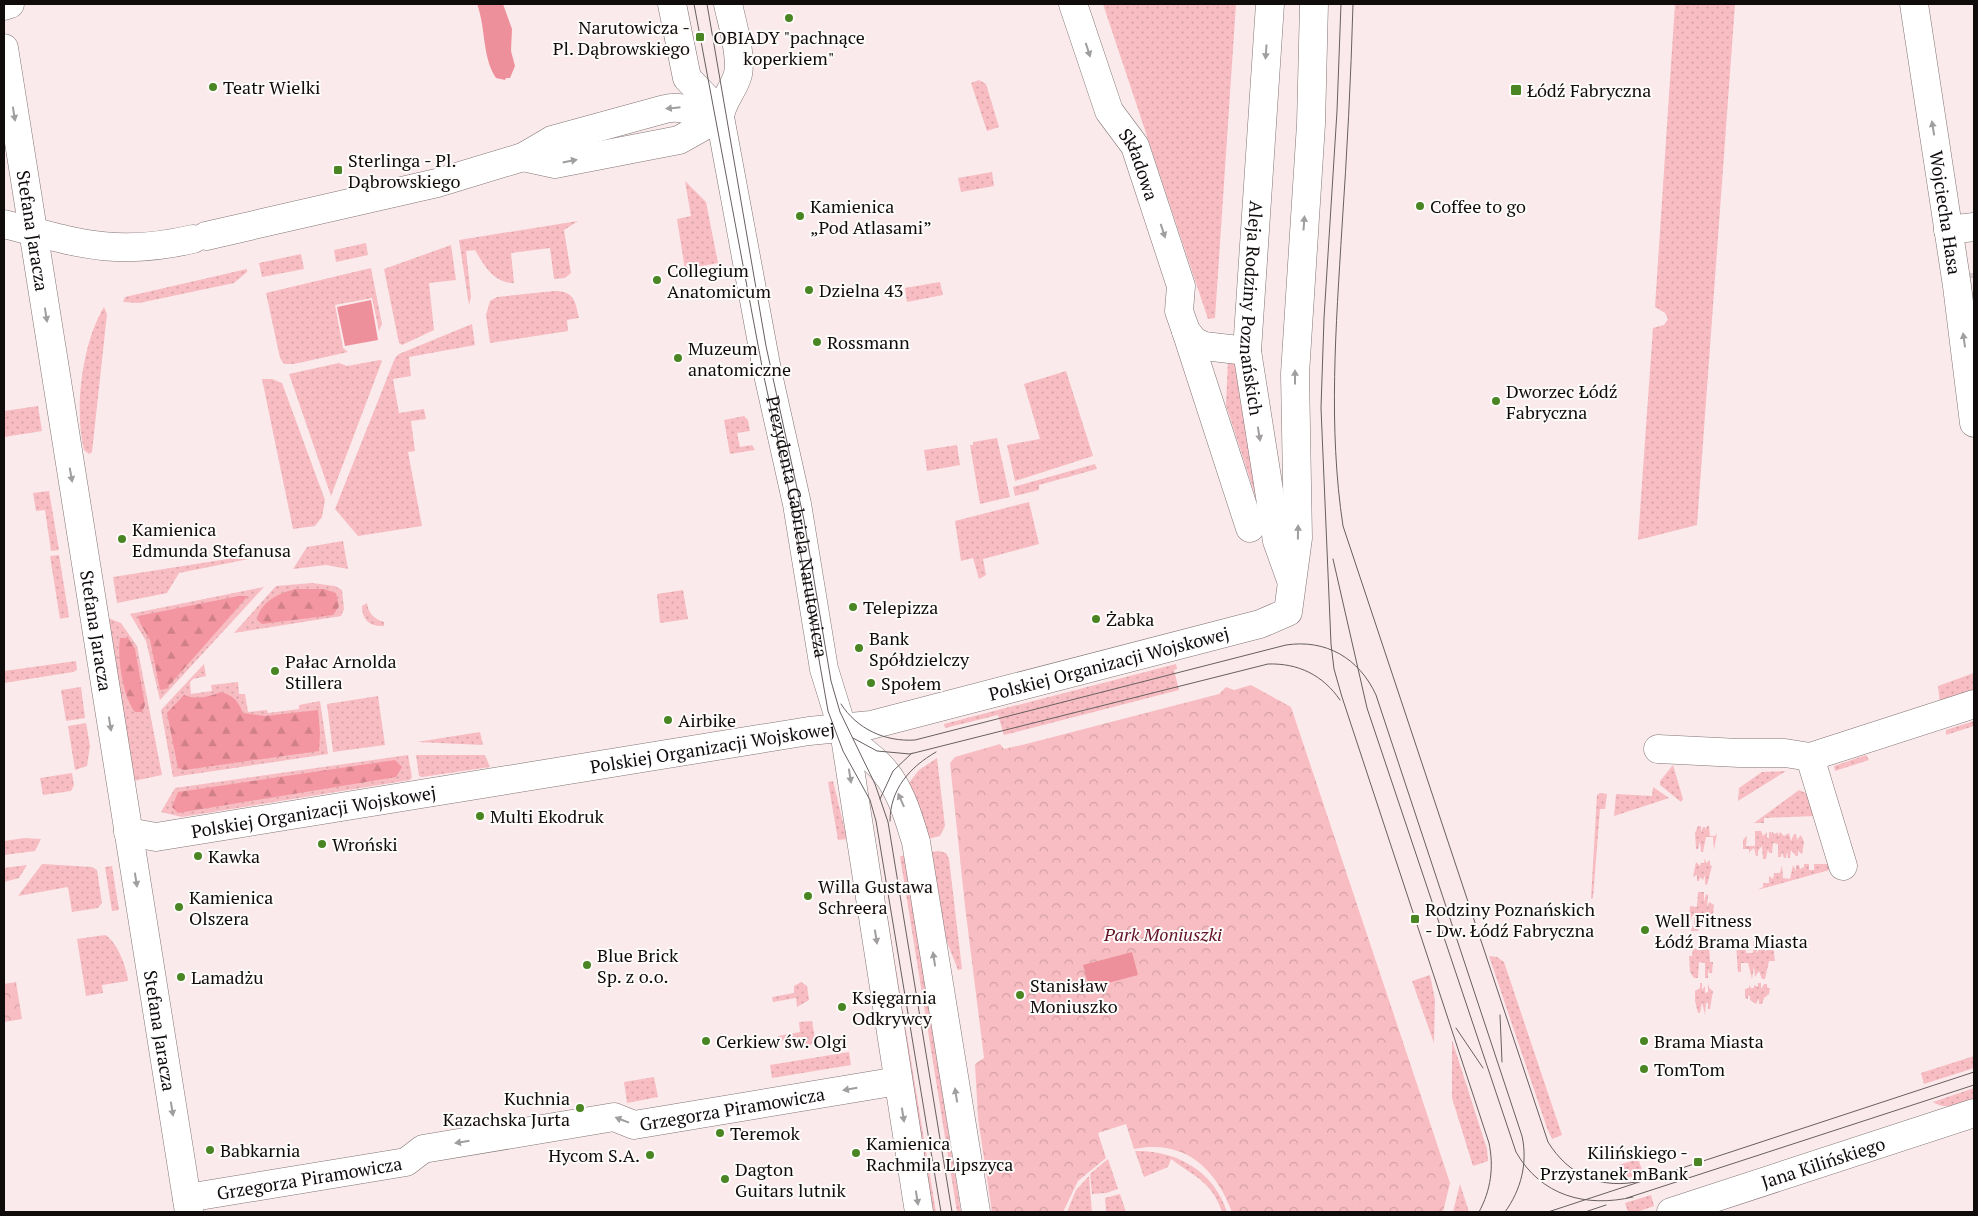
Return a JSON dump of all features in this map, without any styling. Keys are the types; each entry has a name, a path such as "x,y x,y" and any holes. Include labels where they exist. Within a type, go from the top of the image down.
{"street":[{"path":"4,6 10,4"},
{"name":"Prezydenta Gabriela Narutowicza","path":"672,4 687,78 712,104 720,117 767,370 797,504 823,663 842,728 919,1212"},
{"path":"4,224 108,248 138,248 199,237 425,186 523,157 552,140 672,107 680,107 707,116 720,117 724,102 735,82 739,68 728,4"},
{"name":"Składowa","path":"1073,4 1109,111 1135,146 1181,286 1179,311 1250,528"},
{"name":"Aleja Rodziny Poznańskich","path":"1270,4 1247,351 1276,541 1291,580"},
{"name":"Aleja Rodziny Poznańskich","path":"1288,612 1291,580 1297,562 1295,374 1311,124 1314,4"},
{"name":"Wojciecha Hasa","path":"1914,4 1961,228 1974,424"},
{"name":"Stefana Jaracza","path":"4,48 188,1205"},
{"path":"1186,331 1194,341 1204,346 1247,351"},
{"name":"Polskiej Organizacji Wojskowej","path":"128,832 156,837 809,731 879,723 1260,624 1288,612"},
{"path":"1658,749 1785,753 1810,757 1974,704"},
{"name":"Prezydenta Gabriela Narutowicza","path":"842,728 855,745 878,763 889,777 905,810 916,842 976,1212"},
{"path":"1810,757 1843,866"},
{"name":"Grzegorza Piramowicza","path":"188,1205 406,1162 423,1148 614,1117 634,1125 898,1081"},
{"name":"Jana Kilińskiego","path":"1671,1212 1737,1202 1974,1112"}],"green space":[{"path":"1103,4 1236,4 1215,318 1208,319"},
{"path":"1675,4 1735,4 1697,525 1638,540 1653,328 1664,325 1668,319 1665,313 1655,307"},
{"path":"979,80 986,84 999,127 987,131 971,83"},
{"path":"992,172 994,186 961,192 958,178"},
{"path":"685,181 706,202 718,263 685,269 677,219 691,216"},
{"path":"578,221 564,230 571,273 565,278 554,279 550,248 511,253 514,283 495,277 475,250 466,251 471,297 469,305 459,240"},
{"path":"366,243 368,255 336,262 334,250"},
{"path":"451,245 456,280 429,283 434,330 402,345 399,343 384,269"},
{"path":"301,254 304,269 262,277 259,263"},
{"path":"371,268 382,324 379,331 372,298 335,305 343,348 348,352 294,364 284,364 280,358 266,293"},
{"path":"247,269 247,272 234,283 139,303 123,302 125,297"},
{"path":"940,282 943,295 907,302 905,288"},
{"path":"561,291 570,295 575,302 579,318 567,320 568,331 490,343 486,315 490,301 497,297"},
{"path":"104,307 107,314 92,452 89,454 84,450 81,434 80,396 85,357 96,322"},
{"path":"472,324 475,345 409,357 411,376 393,379 399,413 424,409 426,419 411,421 415,451 408,452 422,526 358,536 335,509 395,358 399,354"},
{"path":"1228,359 1237,363 1260,510 1226,405"},
{"path":"382,361 331,496 289,374 339,363 347,366"},
{"path":"1066,371 1093,456 1015,481 1007,445 1040,439 1024,384"},
{"path":"262,379 272,379 282,383 325,500 322,517 315,526 293,529"},
{"path":"38,406 42,431 4,437 4,411"},
{"path":"744,416 748,420 750,431 737,433 740,447 752,445 755,450 730,454 724,420"},
{"path":"997,438 1010,497 980,504 970,445 973,445 973,442"},
{"path":"957,445 960,465 927,471 924,450"},
{"path":"1095,464 1097,469 1039,485 1039,490 1015,496 1013,487"},
{"path":"49,491 59,550 51,551 45,510 36,511 33,493"},
{"path":"1029,502 1039,544 983,559 986,575 979,579 973,558 961,561 955,521"},
{"path":"343,541 348,569 326,565 293,569 307,547"},
{"path":"279,551 279,553 179,573 167,593 117,603 113,577"},
{"path":"59,555 69,617 60,619 50,556"},
{"path":"312,583 335,586 342,590 344,609 341,616 234,633 276,586"},
{"path":"264,587 160,700 146,641 130,614"},
{"path":"296,589 324,589 336,593 339,606 333,615 262,624 257,620 262,608 271,599"},
{"path":"683,590 688,619 660,623 657,594"},
{"path":"239,596 248,596 166,689 160,690 150,640 138,616"},
{"path":"367,603 370,613 384,622 384,626 371,624 365,619 362,606"},
{"path":"108,618 121,623 137,646 162,775 134,781"},
{"path":"120,638 128,638 135,649 145,705 142,712 135,712 124,687 120,666"},
{"path":"76,661 77,670 73,672 4,683 4,671"},
{"path":"204,664 206,676 193,679 190,682 191,694 212,691 211,685 238,682 239,694 245,694 248,712 267,710 268,713 299,709 299,705 320,701 328,754 173,777 161,710"},
{"path":"1176,664 1177,669 1174,670 1179,690 1004,735 998,715 945,728 944,724"},
{"path":"1974,673 1974,692 1940,703 1938,686"},
{"name":"Park Moniuszki","path":"1251,685 1291,707 1450,1183 1443,1212 1232,1212 1217,1182 1195,1160 1168,1148 1134,1149 1126,1124 1098,1133 1106,1158 1078,1181 1063,1212 992,1212 978,1118 975,1064 984,1058 950,763 955,757 1000,744 1004,749 1026,744 1219,694 1226,687 1234,690"},
{"path":"81,687 85,718 66,721 61,690"},
{"path":"221,692 235,699 243,713 265,716 318,710 319,751 184,770 178,768 167,713 184,695 202,697"},
{"path":"378,696 385,745 333,752 327,704"},
{"path":"1974,721 1974,726 1946,735 1946,730"},
{"path":"86,723 90,746 87,766 75,770 68,726"},
{"path":"480,732 483,745 417,742"},
{"path":"408,755 412,777 410,780 182,817 161,812 175,788"},
{"path":"416,755 485,755 490,767 422,777 419,776"},
{"path":"1866,755 1869,760 1835,771 1834,766"},
{"path":"937,758 945,826 940,836 928,839 908,784 919,770"},
{"path":"395,760 402,767 396,777 178,813 172,807 178,792"},
{"path":"1673,765 1683,799 1681,802 1660,785 1660,781"},
{"path":"1786,771 1738,801 1739,788 1762,772"},
{"path":"72,773 74,785 71,791 43,795 40,778"},
{"path":"833,781 847,839 838,840 828,782"},
{"path":"1653,787 1669,798 1614,816 1616,794 1652,796"},
{"path":"1799,790 1808,794 1815,816 1764,818 1764,823 1754,823"},
{"path":"1600,793 1607,794 1605,809 1600,809 1593,898 1591,899 1597,795"},
{"path":"1698,826 1701,826 1701,832 1703,827 1706,830 1707,826 1709,826 1710,836 1715,836 1717,833 1714,850 1713,837 1706,837 1703,852 1701,852 1700,841 1698,849 1696,849 1695,833"},
{"path":"1755,831 1761,831 1763,836 1767,832 1767,838 1769,838 1769,832 1771,832 1771,836 1772,832 1775,834 1778,832 1778,836 1780,832 1784,836 1789,833 1791,841 1794,834 1796,834 1797,840 1801,835 1804,842 1802,854 1798,851 1798,856 1796,856 1791,850 1790,858 1788,858 1787,852 1786,858 1784,858 1782,852 1781,857 1778,857 1778,844 1773,843 1772,853 1769,853 1768,849 1766,859 1763,859 1762,846 1758,851 1758,856 1756,856 1754,848 1749,854 1749,849 1743,849 1743,840 1747,836 1746,846 1755,846"},
{"path":"24,838 41,839 35,851 4,855 4,841"},
{"path":"939,851 946,853 949,859 962,969 958,970 943,932 931,852"},
{"path":"900,856 905,856 961,1212 957,1212"},
{"path":"1705,858 1706,863 1710,860 1710,865 1712,866 1707,885 1705,884 1705,875 1703,880 1700,877 1699,881 1697,881 1697,875 1693,877 1696,862 1700,866 1701,863 1704,863"},
{"path":"878,860 936,1212 930,1212"},
{"path":"42,864 92,867 97,870 102,903 98,908 72,912 68,887 18,896"},
{"path":"1804,864 1809,864 1809,870 1814,870 1814,864 1831,864 1833,869 1757,890 1763,887 1763,883 1769,883 1769,876 1773,879 1774,873 1780,873 1782,865 1783,878 1790,879 1793,865 1796,871 1796,865 1799,865 1800,869 1804,867"},
{"path":"27,865 19,878 4,882 4,868"},
{"path":"112,866 119,910 112,911 105,867"},
{"path":"1698,892 1704,892 1704,902 1706,894 1708,895 1707,908 1709,902 1714,905 1712,925 1711,920 1708,920 1707,925 1699,925 1698,931 1691,931 1692,926 1694,926 1694,916 1689,920 1690,906 1697,907"},
{"path":"105,935 114,943 121,955 128,981 102,985 103,993 86,996 77,939"},
{"path":"1745,938 1746,953 1753,953 1754,939 1756,939 1757,953 1761,943 1765,946 1765,951 1767,950 1767,941 1769,941 1769,951 1773,946 1775,961 1769,961 1765,979 1762,979 1759,971 1755,977 1754,967 1752,979 1748,963 1741,963 1741,972 1738,972 1736,944 1742,939 1742,947 1744,947"},
{"path":"1699,942 1705,942 1705,947 1707,947 1709,942 1710,962 1713,962 1712,973 1709,973 1708,969 1708,978 1705,978 1705,963 1699,962 1698,978 1694,978 1690,972 1689,956 1692,956 1693,948 1698,949"},
{"path":"1489,956 1497,957 1504,962 1562,1135 1552,1139 1547,1128"},
{"path":"1430,975 1435,1000 1434,1043 1412,981"},
{"path":"16,982 22,1019 4,1022 4,984"},
{"path":"801,982 807,986 809,1000 797,1007 796,998 773,1002 772,997 794,993 794,986"},
{"path":"1700,983 1702,983 1702,990 1705,986 1705,993 1708,992 1708,983 1709,988 1713,991 1710,1009 1708,1009 1708,1003 1706,1003 1705,1015 1702,1002 1700,1013 1698,1013 1695,1001 1695,991 1700,988"},
{"path":"1758,983 1761,983 1761,989 1764,984 1767,984 1767,988 1770,988 1769,994 1764,998 1762,1004 1759,1004 1759,998 1756,1004 1750,1000 1750,996 1748,996 1748,999 1745,998 1745,989 1749,988 1749,985 1751,988 1754,988 1754,985 1758,987"},
{"path":"812,1021 815,1039 811,1045 803,1044 801,1038 780,1041 778,1036 800,1032 799,1022"},
{"path":"1452,1040 1487,1149 1488,1161 1473,1166 1452,1098"},
{"path":"849,1052 851,1065 772,1078 770,1065"},
{"path":"1974,1056 1974,1068 1924,1084 1921,1073"},
{"path":"654,1077 658,1097 627,1103 624,1082"},
{"path":"1974,1088 1974,1099 1964,1103 1954,1106 1943,1106 1933,1102"},
{"path":"1135,1151 1165,1154 1192,1166 1213,1185 1227,1212 1222,1212 1213,1194 1202,1181 1171,1159 1168,1167 1144,1177"},
{"path":"1108,1159 1118,1189 1106,1193 1092,1194 1090,1174"},
{"path":"1638,1159 1644,1175 1617,1179 1616,1171 1619,1165"},
{"path":"1089,1176 1092,1212 1067,1212 1076,1190"},
{"path":"1460,1184 1469,1212 1453,1212"},
{"path":"1120,1194 1126,1212 1106,1212 1105,1198"},
{"path":"1651,1195 1654,1206 1637,1212 1628,1212 1625,1203"}],"shaded area":[{"path":"477,4 503,4 512,29 511,51 515,66 510,78 505,80 496,78 492,70 488,61"},
{"path":"371,300 378,340 345,346 337,307"},
{"path":"1132,952 1138,975 1089,988 1083,965"}],"tunnel":[{"path":"1968,320 1971,273"}],"tram line":[{"path":"694,4 764,377 792,505 828,711 843,751 870,800 876,821 941,1212"},
{"path":"707,4 766,346 804,520 831,681 840,712 875,784 888,822 952,1212"},
{"path":"1341,4 1321,408 1331,644 1334,669 1342,697 1489,1143 1491,1161 1489,1187 1479,1212"},
{"path":"1353,4 1335,377 1338,489 1343,526 1548,1142 1566,1164 1588,1178 1600,1182 1613,1183 1641,1181"},
{"path":"1333,559 1367,708 1516,1152 1526,1167 1538,1179 1566,1195 1598,1201 1633,1197"},
{"path":"841,704 855,720 873,732 893,739 915,740 1286,645 1301,644 1328,648 1351,661 1369,682 1376,695 1522,1136 1524,1146 1522,1176 1511,1204 1505,1212"},
{"path":"853,738 877,751 910,754 1268,664 1290,666 1309,672 1326,684 1340,700"},
{"path":"890,821 894,799 903,780 918,765 936,752"},
{"path":"880,799 893,771 912,753"},
{"path":"1500,1015 1502,1062"},
{"path":"1456,1028 1483,1068"},
{"path":"1548,1212 1974,1072"},
{"path":"1627,1198 1974,1085"},
{"path":"1585,1212 1606,1205"}],"place":[{"name":"OBIADY \"pachnące koperkiem\"","path":"789,18"},
{"name":"Narutowicza - Pl. Dąbrowskiego","path":"700,37"},
{"name":"Teatr Wielki","path":"213,87"},
{"name":"Łódź Fabryczna","path":"1516,90"},
{"name":"Sterlinga - Pl. Dąbrowskiego","path":"338,170"},
{"name":"Coffee to go","path":"1420,206"},
{"name":"Kamienica „Pod Atlasami”","path":"800,216"},
{"name":"Collegium Anatomicum","path":"657,280"},
{"name":"Dzielna 43","path":"809,290"},
{"name":"Rossmann","path":"817,342"},
{"name":"Muzeum anatomiczne","path":"678,358"},
{"name":"Dworzec Łódź Fabryczna","path":"1496,401"},
{"name":"Kamienica Edmunda Stefanusa","path":"122,539"},
{"name":"Telepizza","path":"853,607"},
{"name":"Żabka","path":"1096,619"},
{"name":"Bank Spółdzielczy","path":"859,648"},
{"name":"Pałac Arnolda Stillera","path":"275,671"},
{"name":"Społem","path":"871,683"},
{"name":"Airbike","path":"668,720"},
{"name":"Multi Ekodruk","path":"480,816"},
{"name":"Wroński","path":"322,844"},
{"name":"Kawka","path":"198,856"},
{"name":"Willa Gustawa Schreera","path":"808,896"},
{"name":"Kamienica Olszera","path":"179,907"},
{"name":"Rodziny Poznańskich - Dw. Łódź Fabryczna","path":"1415,919"},
{"name":"Well Fitness Łódź Brama Miasta","path":"1645,930"},
{"name":"Blue Brick Sp. z o.o.","path":"587,965"},
{"name":"Lamadżu","path":"181,977"},
{"name":"Stanisław Moniuszko","path":"1020,995"},
{"name":"Księgarnia Odkrywcy","path":"842,1007"},
{"name":"Cerkiew św. Olgi","path":"706,1041"},
{"name":"Brama Miasta","path":"1644,1041"},
{"name":"TomTom","path":"1644,1069"},
{"name":"Kuchnia Kazachska Jurta","path":"580,1108"},
{"name":"Teremok","path":"720,1133"},
{"name":"Babkarnia","path":"210,1150"},
{"name":"Kamienica Rachmila Lipszyca","path":"856,1153"},
{"name":"Hycom S.A.","path":"650,1155"},
{"name":"Kilińskiego - Przystanek mBank","path":"1698,1162"},
{"name":"Dagton Guitars lutnik","path":"725,1179"}]}
